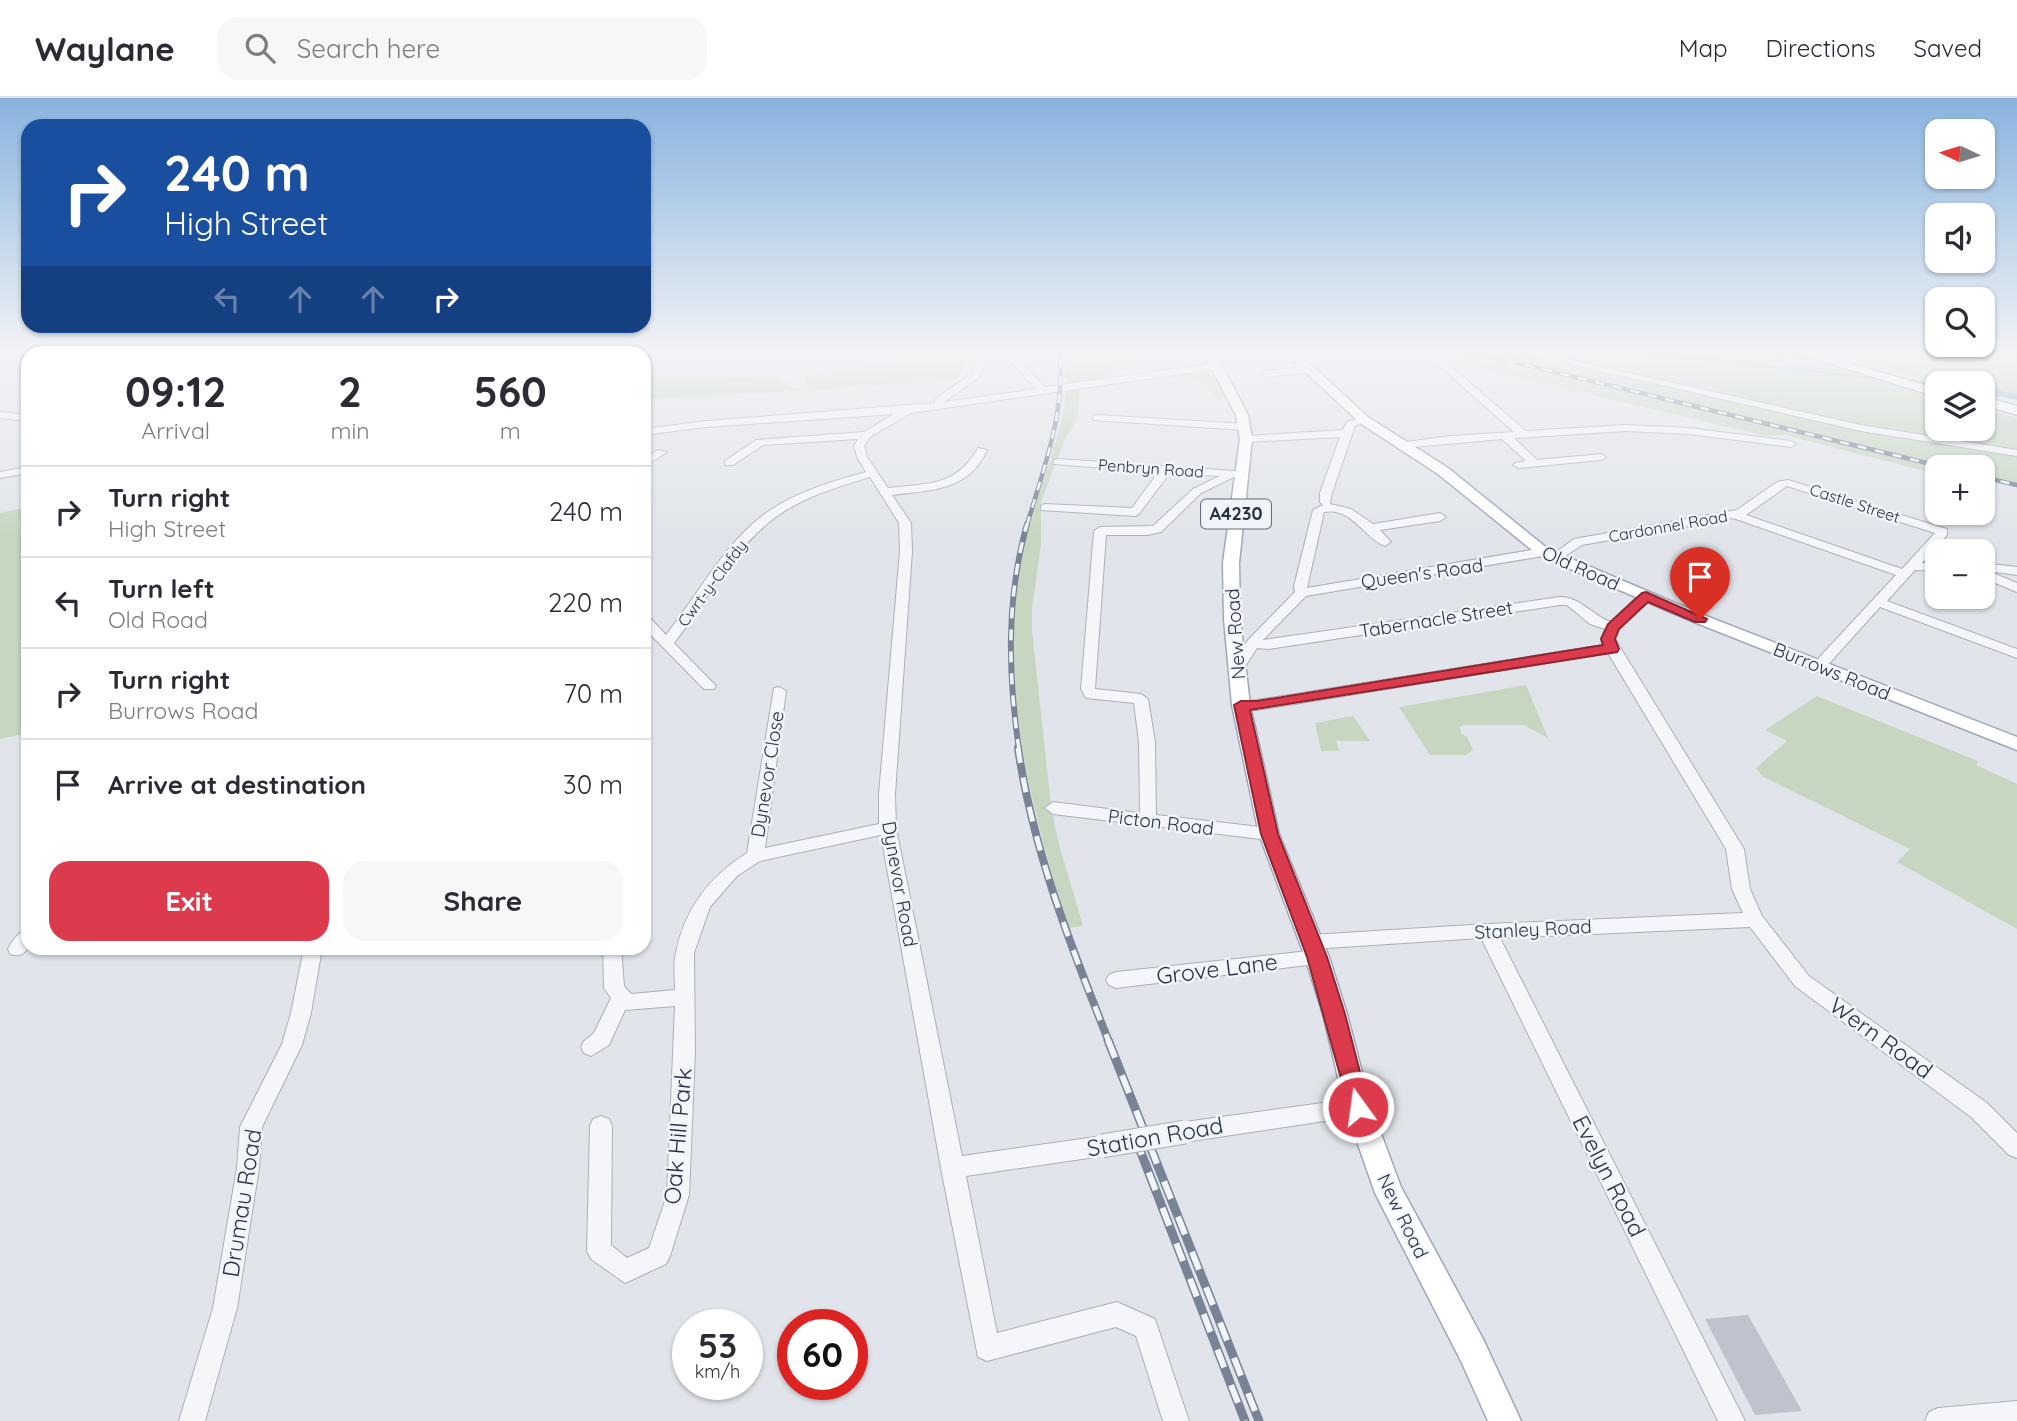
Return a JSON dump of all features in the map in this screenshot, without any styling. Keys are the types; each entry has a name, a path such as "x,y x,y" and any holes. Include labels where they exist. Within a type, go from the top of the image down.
{"main road":[{"name":"New Road","path":"1240,414 1246,433 1238,474 1231,563 1236,670 1269,834 1314,950 1335,1014 1358,1107 1389,1193 1472,1350 1505,1421"},
{"name":"Old Road","path":"1357,414 1456,480 1548,555 1646,596"},
{"name":"Burrows Road","path":"1646,596 2017,744"}],"street":[{"path":"651,431 903,414"},
{"path":"729,463 760,442 866,435 903,414"},
{"path":"1500,414 1524,434"},
{"path":"1798,414 1861,428 2017,453"},
{"path":"2,416 21,417"},
{"path":"1097,418 1246,433 1347,433"},
{"path":"1236,670 1253,643 1302,593 1300,586 1318,513 1324,505 1351,424 1364,420"},
{"path":"651,426 664,429"},
{"path":"1403,445 1587,429 1654,428 1791,444"},
{"name":"Dynevor Road","path":"866,435 859,446 862,457 905,523 887,794 888,828 987,1348 1117,1314 1146,1328 1176,1421"},
{"path":"1504,435 1535,464"},
{"path":"886,492 951,482 969,473 979,461 982,450"},
{"path":"651,459 662,452"},
{"path":"1519,465 1601,457"},
{"name":"Penbryn Road","path":"1058,462 1238,474"},
{"path":"1045,508 1135,512 1160,478 1161,468"},
{"path":"0,475 21,471"},
{"name":"Cwrt-y-Clafdy","path":"667,643 754,530 790,504 836,484 873,473"},
{"path":"1148,820 1147,742 1141,699 1100,698 1091,695 1088,689 1100,531 1147,531 1166,523 1197,491 1238,474"},
{"name":"Castle Street","path":"1733,514 1747,510 1781,484 1788,483 1943,531 1908,570"},
{"path":"1324,505 1349,512 1385,542"},
{"name":"Cardonnel Road","path":"1548,555 1578,542 1733,514 1908,570 1925,568"},
{"path":"1371,528 1440,517"},
{"name":"Queen's Road","path":"1302,593 1548,555"},
{"path":"1995,568 2017,571"},
{"path":"1820,665 1908,570"},
{"path":"1995,579 2017,588"},
{"name":"Old Road","path":"1613,627 1646,596"},
{"name":"Tabernacle Street","path":"1253,643 1268,645 1560,601 1570,601 1595,621 1613,627"},
{"path":"1878,602 2017,654"},
{"path":"651,627 709,686"},
{"path":"1613,627 1608,639 1612,649 1735,849 1741,889 1755,920"},
{"path":"1241,705 1257,705 1596,649 1612,649"},
{"name":"Dynevor Close","path":"759,854 779,691"},
{"name":"Picton Road","path":"1053,808 1269,834"},
{"path":"759,854 888,828"},
{"name":"Oak Hill Park","path":"601,1126 599,1251 625,1271 658,1256 678,1195 685,953 702,904 730,871 759,854"},
{"name":"Stanley Road","path":"1314,950 1487,931 1755,920"},
{"name":"Wern Road","path":"1755,920 1802,981 1979,1110 2017,1148"},
{"name":"Evelyn Road","path":"1487,931 1732,1421"},
{"name":"Grove Lane","path":"1116,980 1314,950"},
{"name":"Drumau Road","path":"192,1421 225,1308 248,1168 251,1127 292,1045 302,1013 312,955"},
{"path":"612,955 614,988 627,1003 685,997"},
{"path":"591,1046 602,1039 621,996"},
{"name":"Station Road","path":"952,1168 1256,1120 1358,1107"},
{"path":"1938,1421 2017,1414"}],"green space":[{"path":"1063,414 1078,414 1065,439 1041,502 1041,544 1032,609 1032,631 1051,805 1058,841 1083,926 1069,928 1042,840 1032,795 1017,705 1014,659 1015,614 1024,548"},
{"path":"1673,414 1720,414 1925,464 1925,471 1785,435 1767,436"},
{"path":"1731,414 1788,414 1891,437 2017,455 2017,483 1995,478 1995,455 1925,455 1925,461"},
{"path":"1806,414 1925,414 1925,436 1869,428"},
{"path":"1995,414 2003,414 2017,418 2017,450 1956,441 1995,441"},
{"path":"21,508 21,734 0,739 0,513"},
{"path":"1526,685 1548,738 1524,725 1463,725 1460,727 1461,733 1467,737 1473,750 1466,755 1430,755 1399,707"},
{"path":"1817,696 1978,761 1976,765 2017,784 2017,929 1897,862 1910,849 1762,776 1756,768 1787,741 1765,730"},
{"path":"1353,716 1370,741 1336,741 1339,751 1321,751 1315,723"}],"building":[{"path":"1748,1315 1802,1411 1755,1415 1705,1319"}],"railway":[{"path":"1027,525 1057,414"},
{"path":"1725,414 1925,463"},
{"path":"1995,480 2017,485"},
{"path":"1019,750 1011,636 1015,580 1027,524"},
{"path":"1018,748 1043,861 1067,934 1109,1042"},
{"path":"1108,1040 1259,1421"},
{"path":"1135,1137 1245,1421"}],"route":[{"path":"1358,1107 1335,1014 1317,957 1269,834 1241,705 1257,705 1596,649 1612,649 1608,639 1613,627 1646,596 1700,619"}]}
